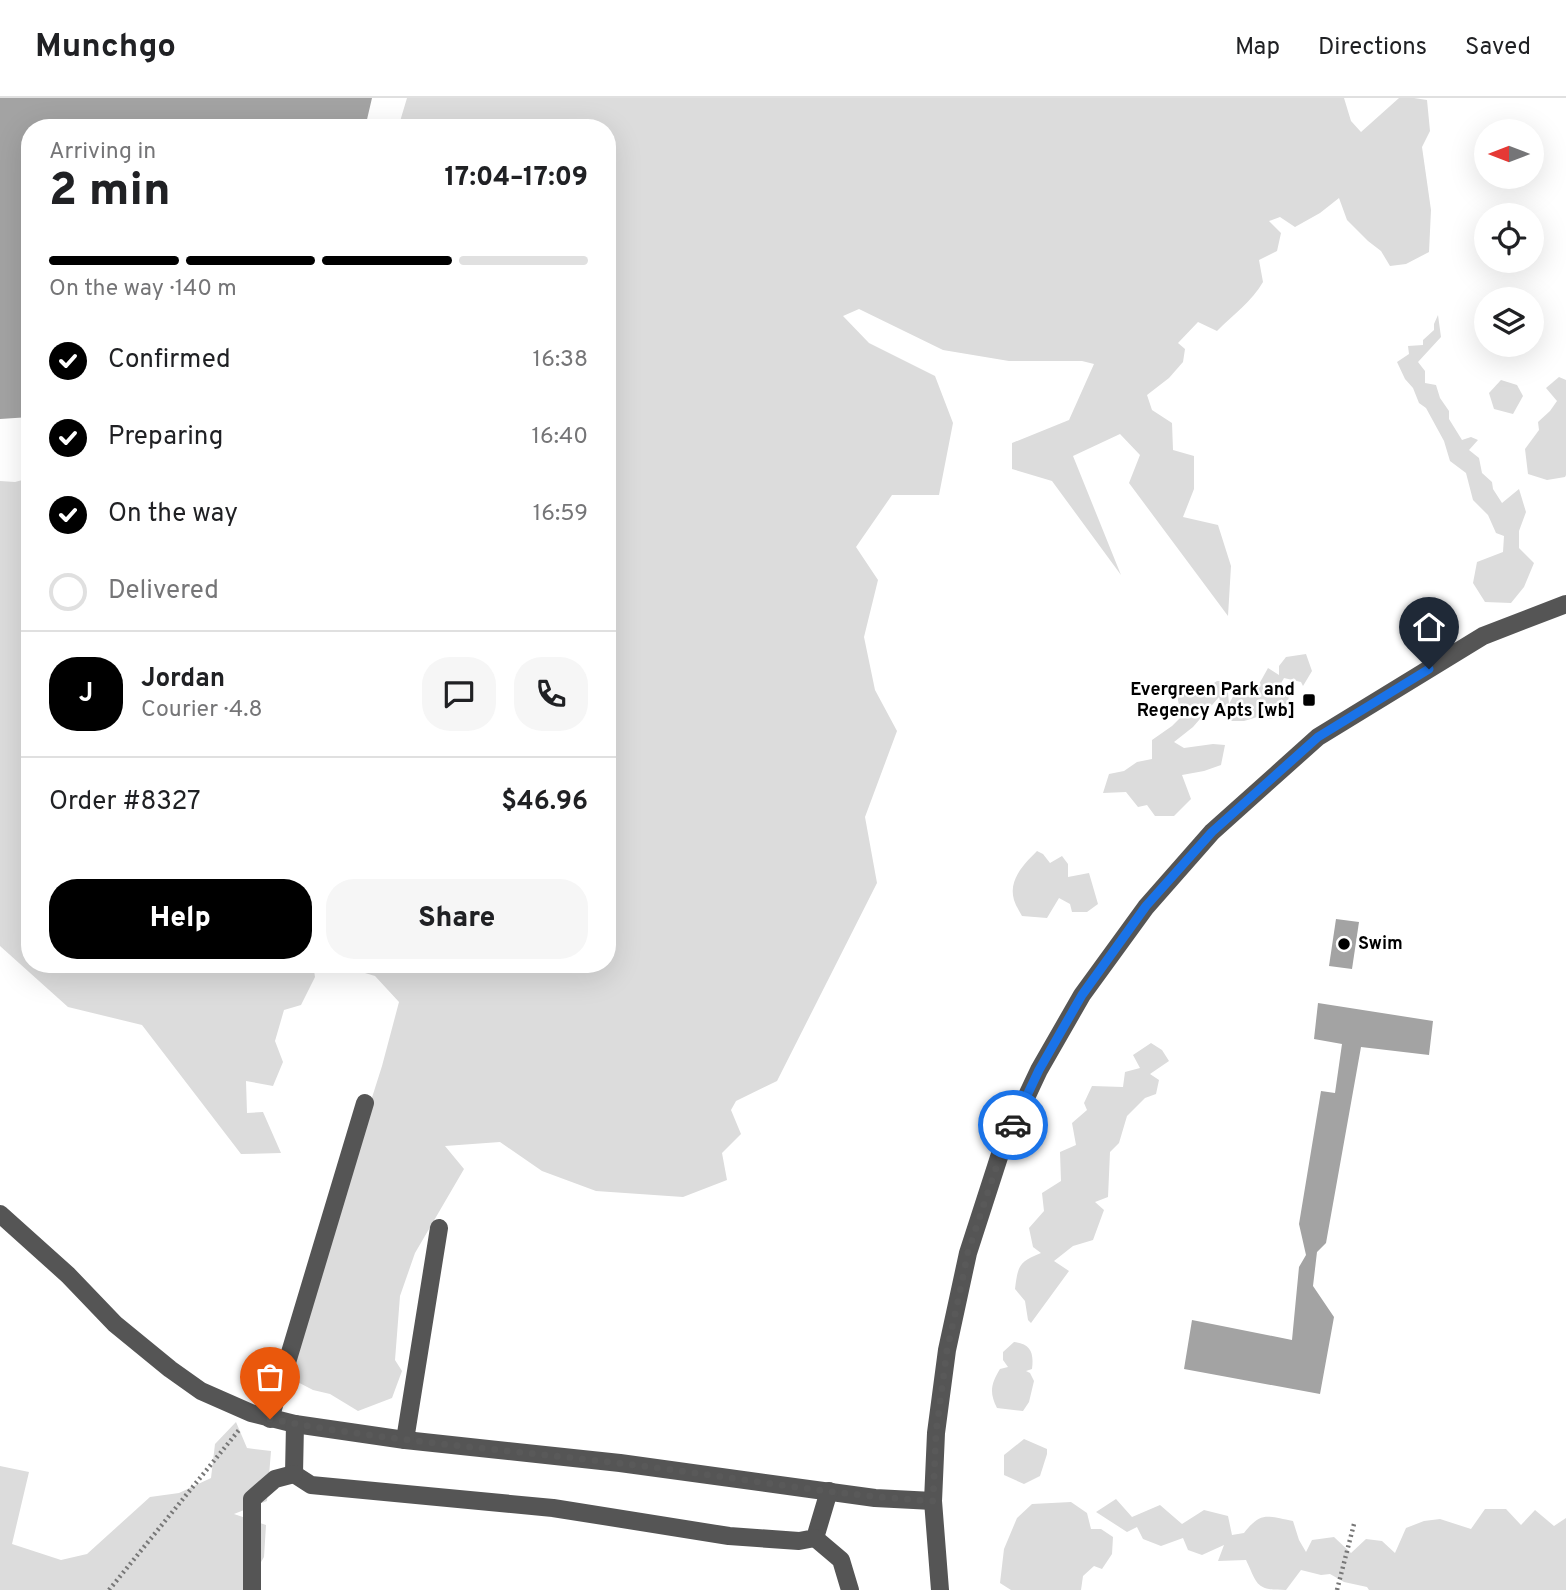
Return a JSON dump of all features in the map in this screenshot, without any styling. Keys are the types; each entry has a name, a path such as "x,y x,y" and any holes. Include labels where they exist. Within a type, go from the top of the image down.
{"street":[{"path":"940,1590 933,1501 936,1433 947,1350 968,1252 1002,1150 1039,1070 1082,995 1146,906 1212,832 1318,737 1483,636 1566,604"},
{"path":"270,1419 365,1103"},
{"path":"0,1214 68,1275 115,1324 170,1369 201,1391 270,1419 405,1440 620,1463 875,1497 933,1501"},
{"path":"405,1440 439,1228"},
{"path":"295,1424 295,1474"},
{"path":"252,1590 252,1499 275,1479 295,1474 311,1485 553,1508 729,1536 799,1541 815,1538"},
{"path":"815,1538 829,1491"},
{"path":"815,1538 841,1560 850,1590"}],"path":[{"path":"109,1590 230,1443 251,1413"},
{"path":"1337,1590 1354,1524"}],"shaded area":[{"path":"0,98 372,98 367,119 21,119 21,418 0,419"},
{"path":"407,98 1344,98 1351,121 1361,132 1399,98 1414,98 1427,100 1430,131 1422,147 1431,210 1429,252 1406,264 1390,266 1381,251 1347,220 1339,198 1295,227 1280,217 1269,221 1281,233 1277,251 1259,260 1263,282 1259,289 1217,331 1198,322 1178,343 1185,349 1183,362 1169,378 1147,395 1152,410 1172,423 1173,450 1194,456 1194,489 1183,517 1218,525 1231,566 1228,616 1129,483 1140,455 1120,434 1073,456 1121,575 1052,481 1012,469 1012,443 1069,420 1094,364 1082,361 1009,361 943,350 859,309 843,316 869,343 935,376 953,423 939,495 892,495 856,547 878,580 864,637 875,690 897,731 865,817 877,883 777,1081 736,1101 731,1110 741,1134 722,1153 727,1180 683,1197 596,1191 542,1171 500,1142 445,1146 464,1169 415,1253 400,1296 395,1360 402,1371 392,1398 358,1411 330,1394 313,1390 284,1375 382,1066 399,1002 375,976 365,973 616,973 616,119 401,119"},
{"path":"1438,315 1441,337 1418,362 1425,371 1425,383 1436,385 1440,398 1449,411 1449,419 1462,440 1471,437 1478,440 1469,450 1479,458 1482,473 1492,482 1493,489 1502,503 1519,489 1526,512 1519,531 1519,548 1534,563 1524,587 1511,603 1485,602 1473,583 1477,562 1503,552 1504,536 1496,533 1488,515 1473,500 1466,473 1450,461 1444,441 1397,362 1409,354 1408,346 1423,345 1423,340 1434,330"},
{"path":"1559,377 1566,380 1566,475 1547,480 1528,474 1525,449 1539,430 1538,422 1557,401 1546,388"},
{"path":"1501,380 1517,385 1523,396 1513,414 1494,409 1489,393"},
{"path":"21,480 21,965 0,946 0,481"},
{"path":"1306,654 1312,671 1303,686 1301,682 1284,678 1278,689 1289,697 1284,715 1270,719 1264,715 1244,721 1230,721 1223,711 1219,697 1193,727 1174,742 1184,748 1225,745 1221,765 1182,775 1191,799 1174,816 1155,816 1147,805 1138,807 1126,792 1103,793 1109,774 1124,771 1137,762 1152,759 1152,740 1189,711 1179,705 1176,690 1205,689 1217,681 1227,681 1229,704 1237,689 1249,683 1258,686 1268,668 1279,675 1279,666 1286,657"},
{"path":"1037,851 1050,863 1062,856 1068,864 1068,877 1089,873 1098,904 1087,912 1072,912 1070,904 1059,898 1047,918 1022,916 1014,900 1013,886 1022,867"},
{"name":"Swim","path":"1336,919 1359,922 1352,969 1329,966"},
{"path":"30,973 314,973 315,977 301,1005 284,1010 275,1041 283,1062 273,1086 246,1081 247,1113 263,1112 281,1153 241,1154 142,1025 68,1007"},
{"path":"1318,1003 1433,1021 1429,1055 1361,1047 1326,1243 1317,1252 1313,1286 1334,1317 1320,1394 1184,1369 1192,1320 1292,1340 1299,1267 1306,1255 1299,1224 1321,1091 1335,1093 1342,1044 1314,1039"},
{"path":"1151,1043 1162,1050 1169,1061 1150,1074 1159,1080 1156,1094 1145,1098 1127,1116 1119,1143 1110,1152 1108,1197 1095,1202 1104,1210 1093,1240 1073,1246 1054,1261 1069,1271 1031,1323 1028,1320 1025,1301 1015,1289 1017,1275 1024,1262 1041,1253 1033,1247 1029,1228 1044,1211 1042,1193 1061,1181 1060,1152 1076,1145 1072,1123 1087,1110 1084,1103 1092,1086 1123,1087 1125,1072 1140,1068 1133,1055"},
{"path":"1014,1342 1028,1347 1032,1358 1032,1369 1026,1371 1034,1381 1029,1402 1023,1411 997,1408 992,1393 1000,1369 1008,1367 1003,1360 1003,1352"},
{"path":"236,1422 247,1448 271,1451 267,1501 234,1514 266,1525 264,1557 254,1574 257,1590 0,1590 0,1466 29,1472 12,1544 61,1560 87,1554 150,1497 179,1493 211,1478 215,1444"},
{"path":"1024,1439 1047,1449 1047,1454 1040,1476 1024,1484 1004,1475 1004,1455"},
{"path":"1116,1499 1132,1517 1160,1505 1182,1524 1204,1510 1228,1516 1232,1535 1244,1533 1260,1518 1293,1521 1306,1552 1312,1540 1334,1537 1351,1553 1366,1539 1382,1541 1395,1553 1406,1528 1424,1521 1440,1519 1471,1529 1485,1509 1506,1509 1521,1525 1535,1510 1554,1526 1566,1518 1566,1590 1369,1590 1330,1574 1321,1575 1301,1570 1286,1590 1268,1589 1259,1584 1246,1560 1218,1561 1224,1545 1202,1555 1188,1550 1183,1538 1161,1546 1143,1539 1137,1527 1127,1532 1096,1512"},
{"path":"1071,1502 1087,1513 1091,1529 1101,1529 1113,1537 1112,1554 1102,1569 1094,1566 1083,1576 1081,1590 1011,1590 1000,1583 1004,1549 1017,1518 1032,1504"}],"way so far":[{"path":"270,1419 405,1440 620,1463 875,1497 933,1501 936,1433 947,1350 968,1252 1013,1125"}],"place":[{"name":"Evergreen Park and Regency Apts [wb]","path":"1309,700"},
{"name":"Swim","path":"1344,944"}],"route":[{"path":"1013,1125 1039,1070 1082,995 1146,906 1212,832 1318,737 1429,669"}]}
